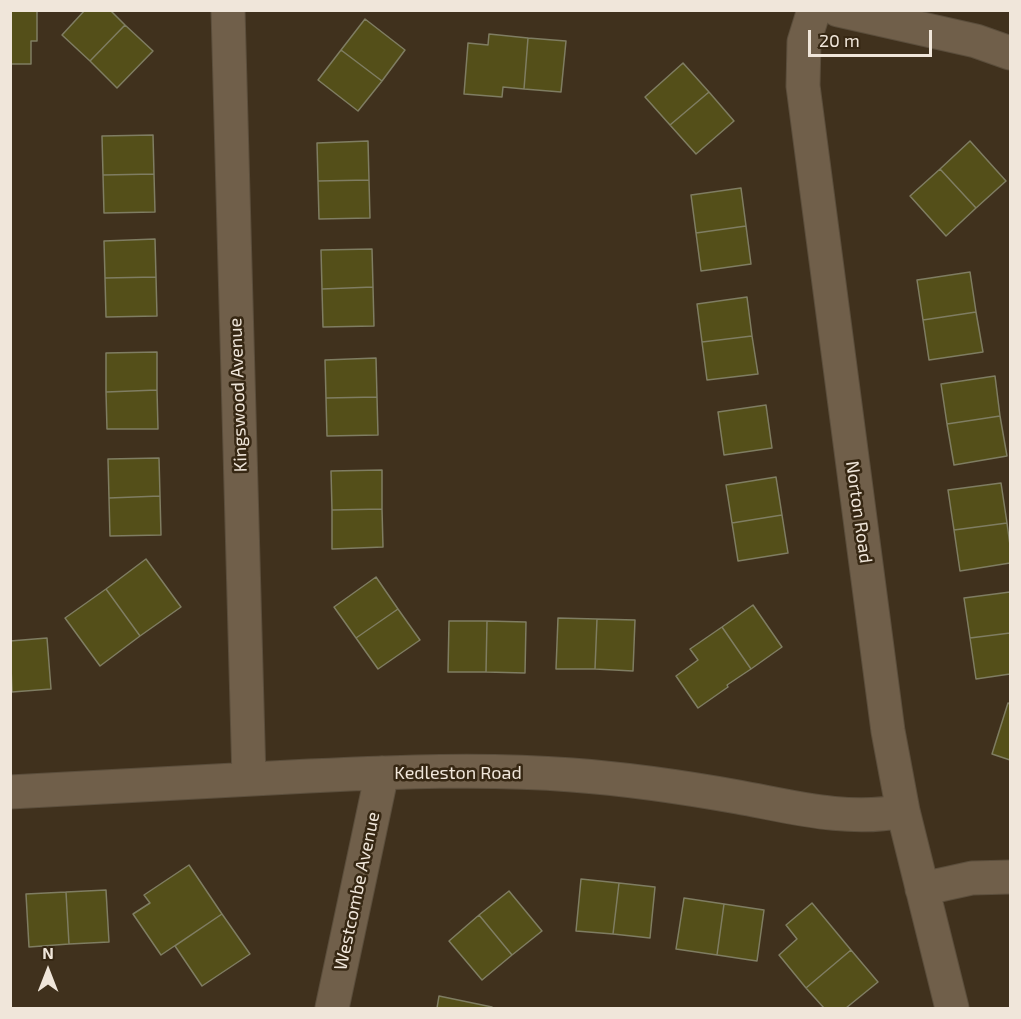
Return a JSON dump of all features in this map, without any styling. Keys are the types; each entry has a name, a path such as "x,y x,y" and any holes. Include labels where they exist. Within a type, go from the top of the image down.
{"street":[{"name":"Kingswood Avenue","path":"228,10 249,779"},
{"name":"Norton Road","path":"814,10 804,42 803,86 888,731 903,811 951,1008"},
{"path":"838,10 976,41 1011,53"},
{"name":"Kedleston Road","path":"10,792 249,779 468,771 570,775 668,784 845,816 880,816 903,811"},
{"name":"Westcombe Avenue","path":"332,1008 382,773"},
{"path":"922,889 972,878 1011,878"}],"building":[{"path":"10,10 37,10 37,41 31,41 31,64 10,64"},
{"path":"85,10 110,10 125,25 90,61 62,35"},
{"path":"365,19 405,50 382,81 341,50"},
{"path":"125,25 153,51 117,88 90,61"},
{"path":"489,34 528,38 524,89 503,87 502,97 464,94 468,43 488,45"},
{"path":"528,38 566,41 561,92 524,89"},
{"path":"341,50 382,81 358,111 318,80"},
{"path":"683,63 709,92 670,125 645,97"},
{"path":"709,92 734,121 696,154 670,125"},
{"path":"153,135 154,174 103,175 102,136"},
{"path":"368,141 369,180 318,181 317,143"},
{"path":"970,141 1006,181 976,208 940,169"},
{"path":"940,169 976,208 946,236 910,196"},
{"path":"154,174 155,212 104,213 103,175"},
{"path":"369,180 370,218 319,219 318,181"},
{"path":"741,188 746,226 696,233 691,195"},
{"path":"746,226 751,264 701,271 696,233"},
{"path":"155,239 156,277 105,278 104,241"},
{"path":"372,249 373,287 322,289 321,250"},
{"path":"970,272 976,312 923,320 917,280"},
{"path":"156,277 157,316 106,317 105,278"},
{"path":"373,287 374,326 323,327 322,289"},
{"path":"747,297 752,336 702,342 697,304"},
{"path":"976,312 983,352 929,360 923,320"},
{"path":"752,336 758,374 707,380 702,342"},
{"path":"157,352 157,390 106,392 106,353"},
{"path":"376,358 377,397 326,398 325,360"},
{"path":"995,376 1000,416 947,424 941,384"},
{"path":"157,390 158,429 107,429 106,392"},
{"path":"377,397 378,435 327,436 326,398"},
{"path":"766,405 772,448 724,455 718,412"},
{"path":"1000,416 1007,456 954,465 947,424"},
{"path":"159,458 160,496 109,498 108,459"},
{"path":"382,470 382,509 332,510 331,471"},
{"path":"776,477 782,515 732,523 726,485"},
{"path":"1001,483 1007,523 954,530 948,490"},
{"path":"160,496 161,535 110,536 109,498"},
{"path":"382,509 383,547 332,549 332,510"},
{"path":"782,515 788,553 738,561 732,523"},
{"path":"1007,523 1010,563 960,571 954,530"},
{"path":"146,559 181,607 140,636 106,589"},
{"path":"376,577 398,609 356,638 334,607"},
{"path":"106,589 140,636 100,666 65,618"},
{"path":"1010,592 1010,633 970,638 964,598"},
{"path":"753,605 782,647 751,669 722,627"},
{"path":"398,609 420,640 378,669 356,638"},
{"path":"558,618 597,619 595,669 556,669"},
{"path":"597,619 635,620 633,671 595,669"},
{"path":"449,621 487,621 486,672 448,672"},
{"path":"487,621 526,622 525,673 486,672"},
{"path":"722,627 751,669 698,708 676,676 698,660 690,649"},
{"path":"1010,633 1010,674 976,679 970,638"},
{"path":"47,638 51,689 12,692 10,641"},
{"path":"1008,703 1010,704 1010,760 992,754"},
{"path":"189,865 222,914 161,955 133,914 150,903 144,895"},
{"path":"581,879 619,883 613,934 576,931"},
{"path":"619,883 655,887 650,938 613,934"},
{"path":"106,890 109,942 69,944 66,892"},
{"path":"509,891 542,931 512,955 479,915"},
{"path":"66,892 69,944 29,947 26,894"},
{"path":"684,898 724,904 717,955 676,949"},
{"path":"812,903 851,950 806,988 779,955 797,939 786,925"},
{"path":"724,904 764,910 757,961 717,955"},
{"path":"222,914 250,954 202,986 175,946"},
{"path":"479,915 512,955 482,980 449,941"},
{"path":"851,950 878,982 846,1008 824,1008 806,988"},
{"path":"439,996 492,1007 437,1008"}]}
